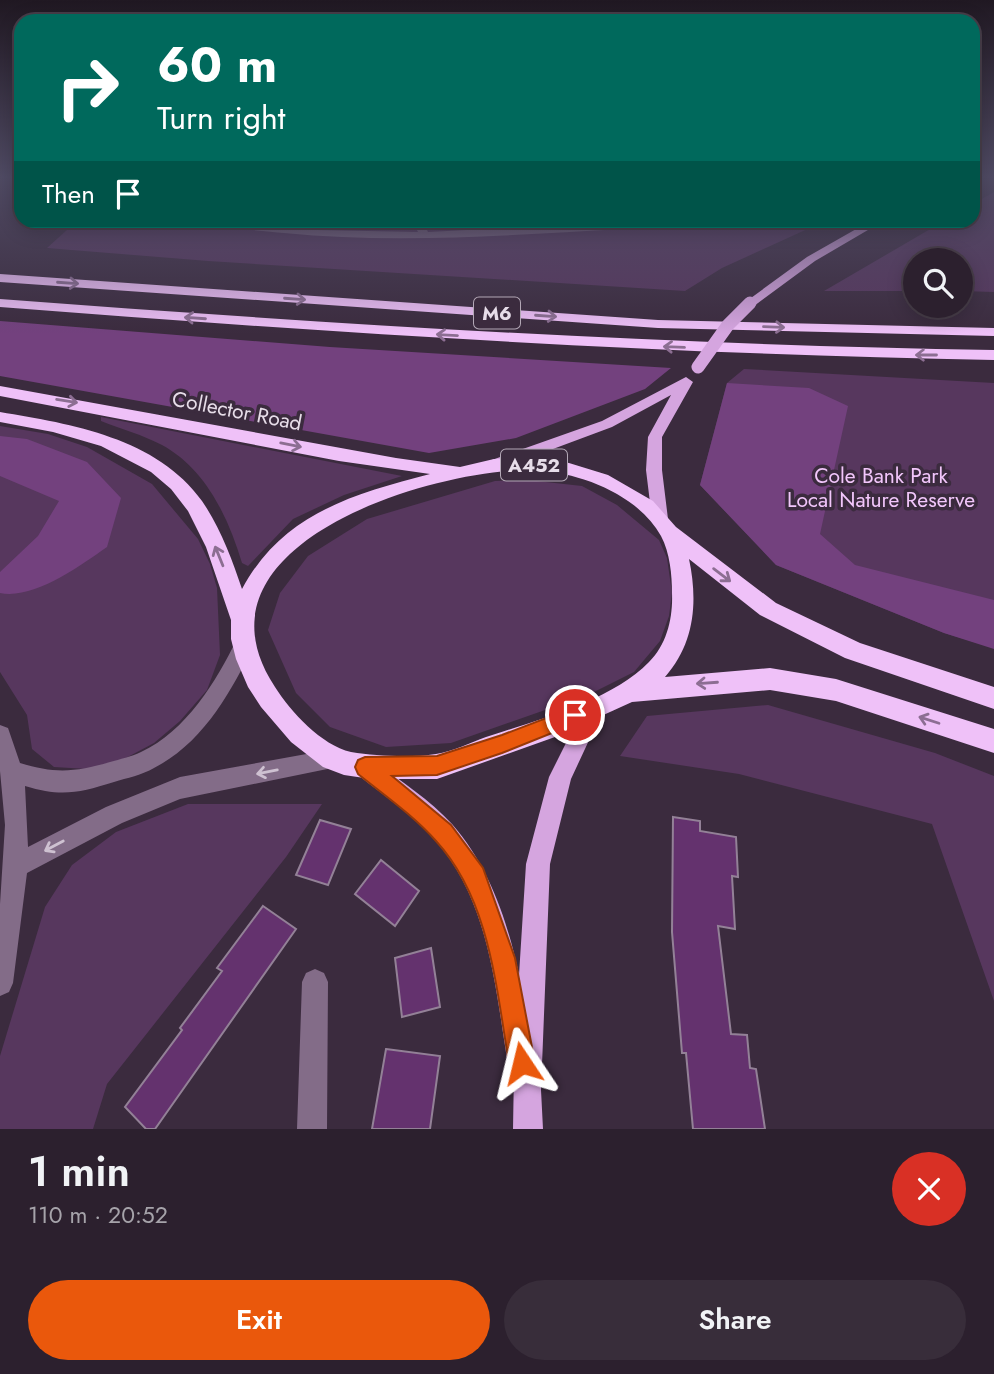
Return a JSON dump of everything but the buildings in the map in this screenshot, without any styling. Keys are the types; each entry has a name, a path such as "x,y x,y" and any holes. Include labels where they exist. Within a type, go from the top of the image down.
{"highway":[{"name":"M6","path":"0,278 658,324 994,332"},
{"name":"M6","path":"0,303 289,326 625,345 994,355"},
{"name":"Collector Road","path":"0,391 80,403 390,464 466,472"},
{"name":"A452","path":"0,416 55,426 95,437 128,451 169,477 194,505 212,540 243,620 244,645 260,686 272,706 288,724 334,759 365,767 437,766 594,708 629,691 657,670 673,648 685,608 681,569 665,526"},
{"name":"A452","path":"243,620 261,574 284,545 361,501 494,465 551,465 585,474 628,493 768,609 853,651 994,698"},
{"name":"A452","path":"629,691 770,679 836,690 994,741"}],"main road":[{"path":"665,526 654,470 655,437 686,382 728,325 750,303 811,259 865,229"},
{"path":"494,465 607,424 686,382"},
{"path":"528,1129 527,1090 538,864 561,777 594,708"},
{"path":"365,767 444,833 476,876 503,958 527,1090"}],"street":[{"path":"289,229 425,237 575,229"},
{"path":"421,229 425,237"},
{"path":"11,771 40,780 76,783 147,761 174,742 203,713 225,684 244,645"},
{"path":"0,735 11,771 16,866 9,937 0,983"},
{"path":"16,866 114,814 180,788 334,759"},
{"path":"312,1129 315,982"}],"green space":[{"path":"68,229 808,229 722,268 685,291 208,261 47,248"},
{"path":"931,229 994,229 994,292 973,291 973,248 903,248 903,291 824,291"},
{"name":"Cole Bank Park Local Nature Reserve","path":"744,369 994,383 994,648 944,633 776,565 700,485 727,383"},
{"path":"101,417 402,476 344,495 293,519 248,566 242,563 230,529 213,496 191,467 162,445 101,421"},
{"path":"0,426 48,434 87,447 152,484 198,539 210,564 217,588 220,655 207,690 180,721 154,743 124,759 87,769 54,767 32,749 27,715 0,672"},
{"path":"528,480 582,486 617,505 659,540 667,558 672,593 669,616 660,641 634,672 588,695 451,743 386,747 330,727 296,693 268,630 280,593 308,556 367,519 495,481"},
{"path":"768,705 935,753 994,776 994,1001 932,824 739,774 620,756 647,716"},
{"path":"188,804 322,804 286,857 107,1084 93,1129 0,1129 0,1056 45,907 72,865 116,832"}],"shaded area":[{"path":"0,321 330,347 671,368 645,389 516,438 429,453 0,376"},
{"path":"727,383 809,388 848,406 820,534 855,565 994,600 994,649 944,633 776,565 700,485"},
{"path":"0,436 27,439 87,462 121,498 107,547 56,580 13,594 0,593 0,572 38,536 59,501 0,476"}],"route":[{"path":"522,1063 503,958 476,876 444,833 365,767 437,766 575,715"}]}
